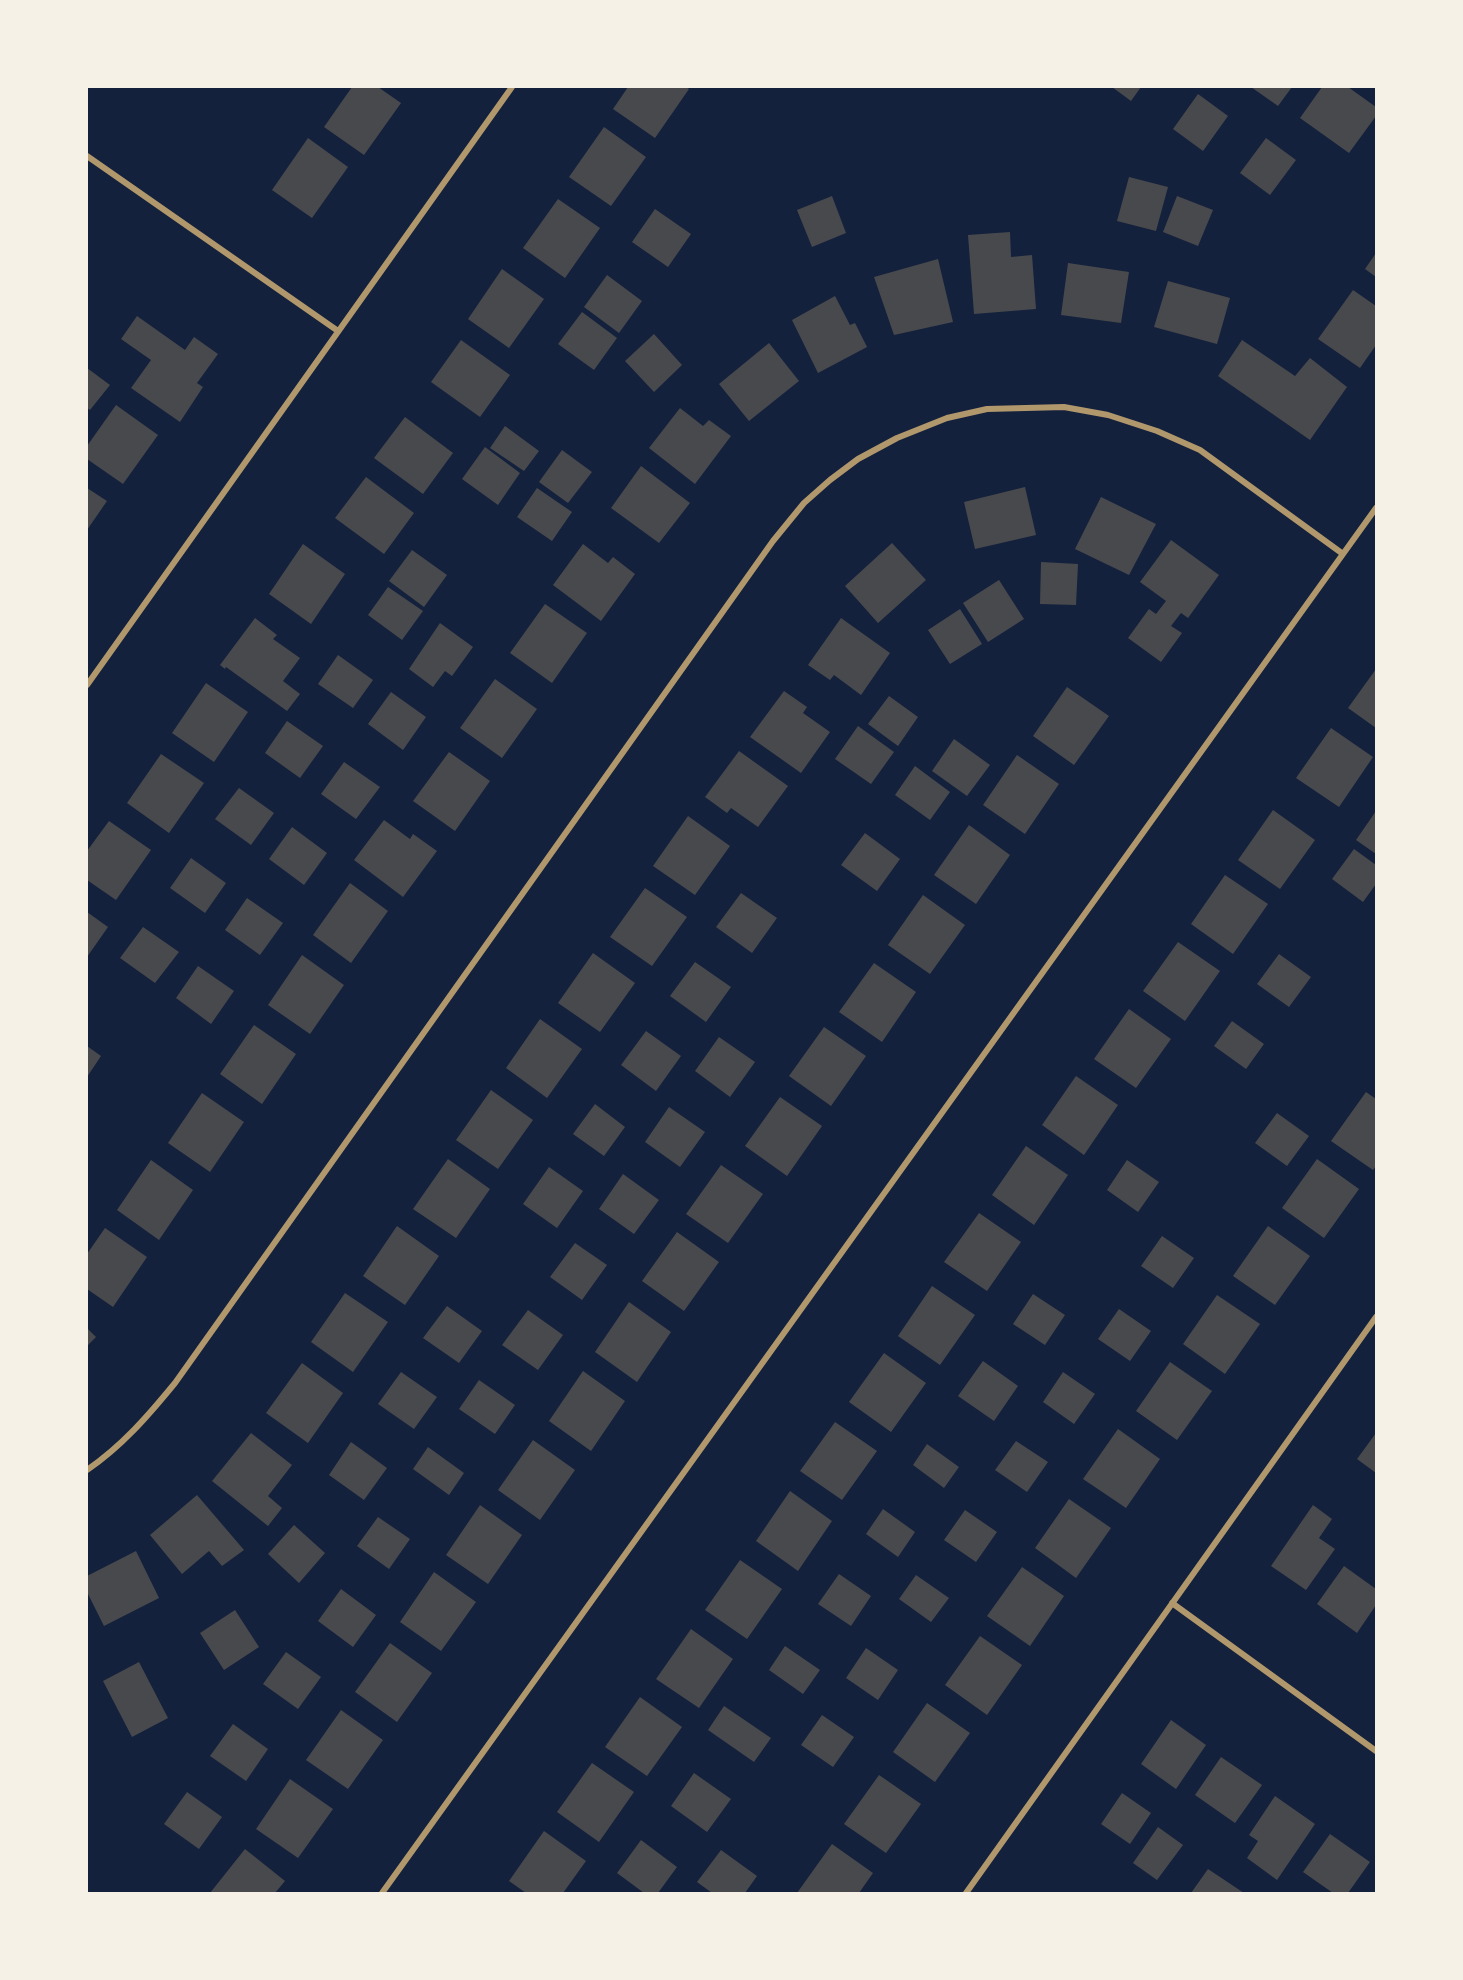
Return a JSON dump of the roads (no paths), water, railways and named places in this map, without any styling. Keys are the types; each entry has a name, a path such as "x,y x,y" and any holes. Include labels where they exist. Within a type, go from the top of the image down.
{"street":[{"path":"87,685 512,87"},
{"path":"87,156 338,331"},
{"path":"87,1470 104,1459 143,1423 175,1383 773,541 804,503 858,459 897,438 947,418 987,409 1064,407 1108,415 1156,431 1200,450 1344,554"},
{"path":"382,1893 1376,508"},
{"path":"966,1893 1376,1317"},
{"path":"1172,1603 1376,1751"}]}
